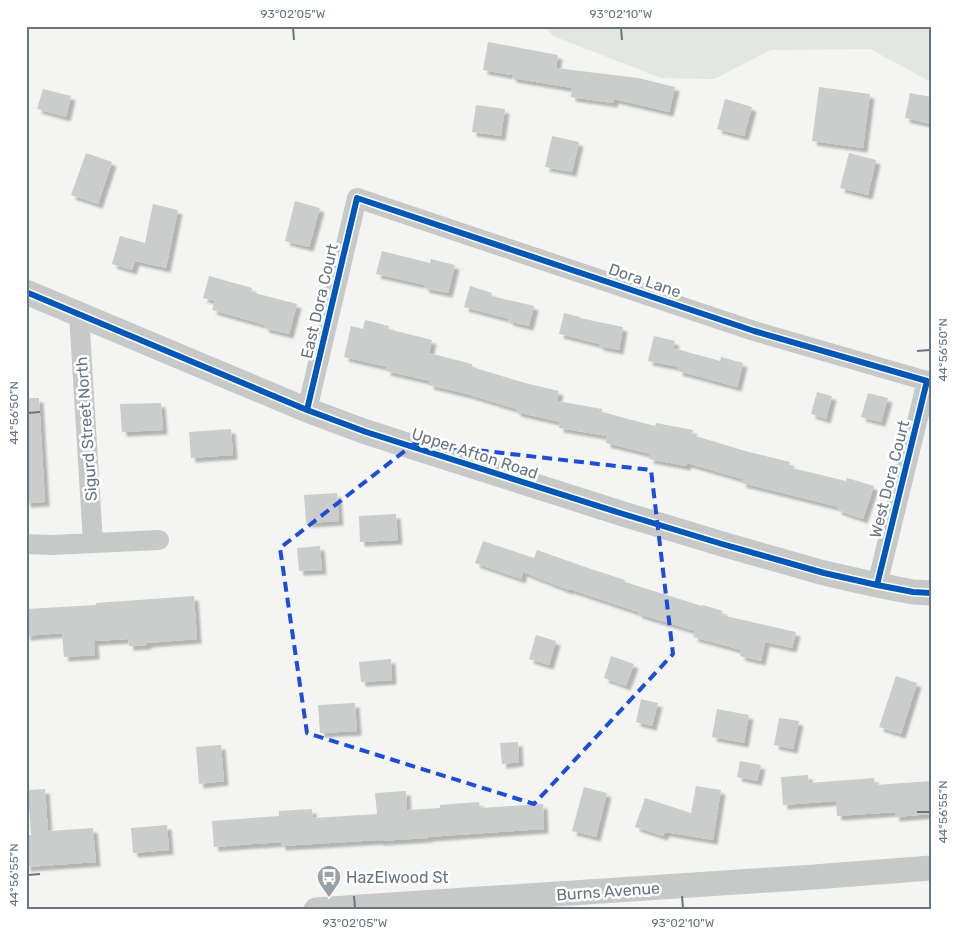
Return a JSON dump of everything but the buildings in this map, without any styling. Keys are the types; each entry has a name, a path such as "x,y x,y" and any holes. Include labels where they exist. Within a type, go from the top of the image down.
{"street":[{"name":"Dora Lane","path":"357,198 754,331 927,381"},
{"name":"East Dora Court","path":"307,410 357,198"},
{"name":"Upper Afton Road","path":"26,292 307,410 366,432 722,544 824,573 913,592 931,593"},
{"name":"Sigurd Street North","path":"79,314 93,543"},
{"name":"West Dora Court","path":"877,585 927,381"},
{"path":"26,544 52,545 159,540"},
{"name":"Burns Avenue","path":"328,909 931,868"}],"highlighted area":[{"path":"415,443 651,470 673,654 534,804 307,733 280,548"}],"shaded area":[{"path":"545,26 931,26 931,82 870,49 771,50 714,79 661,78 553,36"}],"cycle path":[{"path":"307,410 357,198 754,331 927,381 877,585"},
{"path":"26,292 307,410 366,432 722,544 824,573 913,592 931,593"}],"place":[{"name":"HazElwood St","path":"329,898"}]}
